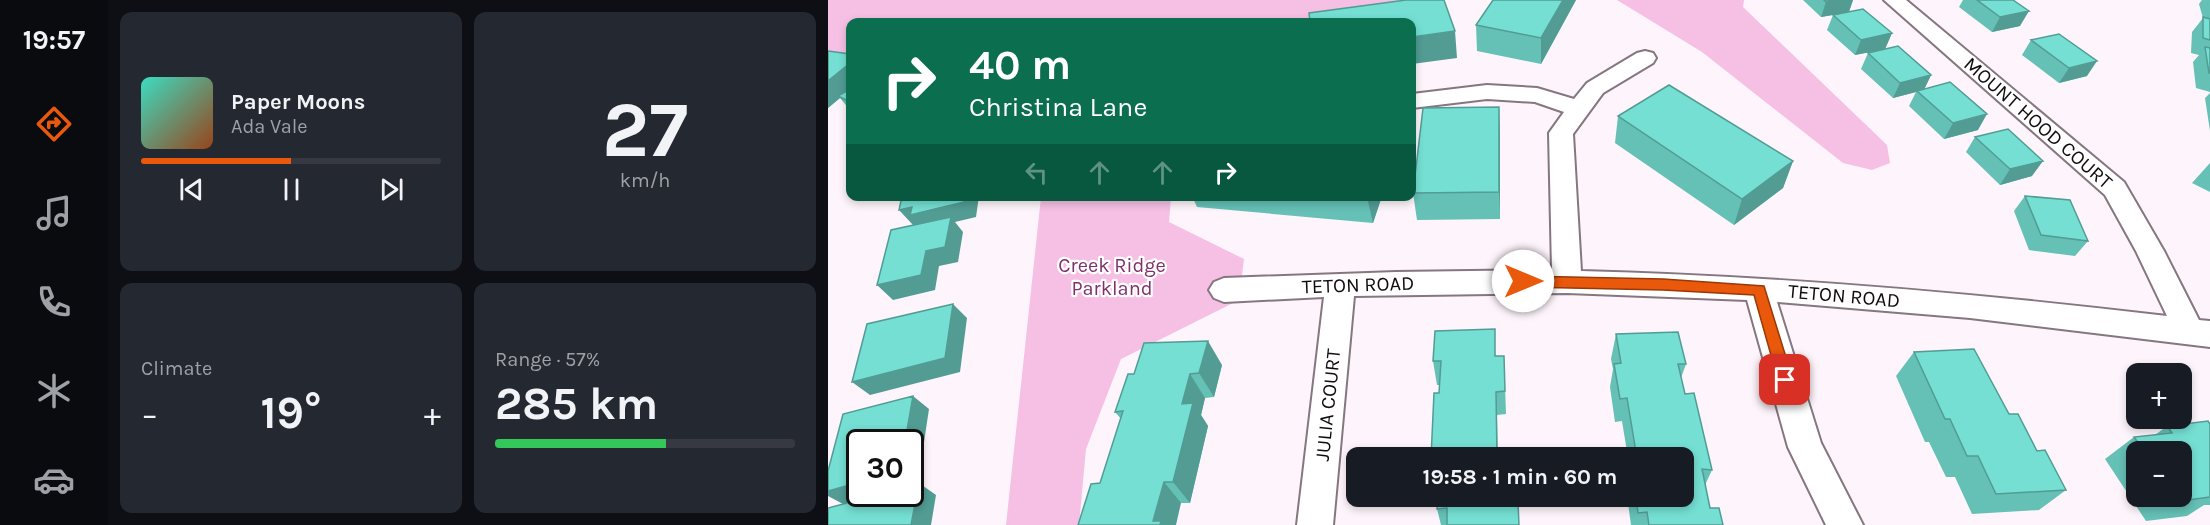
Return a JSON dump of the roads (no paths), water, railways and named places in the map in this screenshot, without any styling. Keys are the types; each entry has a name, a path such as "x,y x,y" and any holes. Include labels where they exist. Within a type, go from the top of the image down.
{"street":[{"name":"MOUNT HOOD COURT","path":"1894,0 2057,137 2115,189 2200,333"},
{"path":"1568,282 1561,133 1595,88 1646,58"},
{"path":"1416,101 1487,92 1537,95 1579,109"},
{"name":"TETON ROAD","path":"1224,290 1478,281 1568,282 1833,293 2200,333"},
{"name":"JULIA COURT","path":"1315,525 1340,285"},
{"path":"1759,290 1805,447 1845,525"}],"park label":[{"name":"Creek Ridge Parkland","path":"1112,276"}]}
